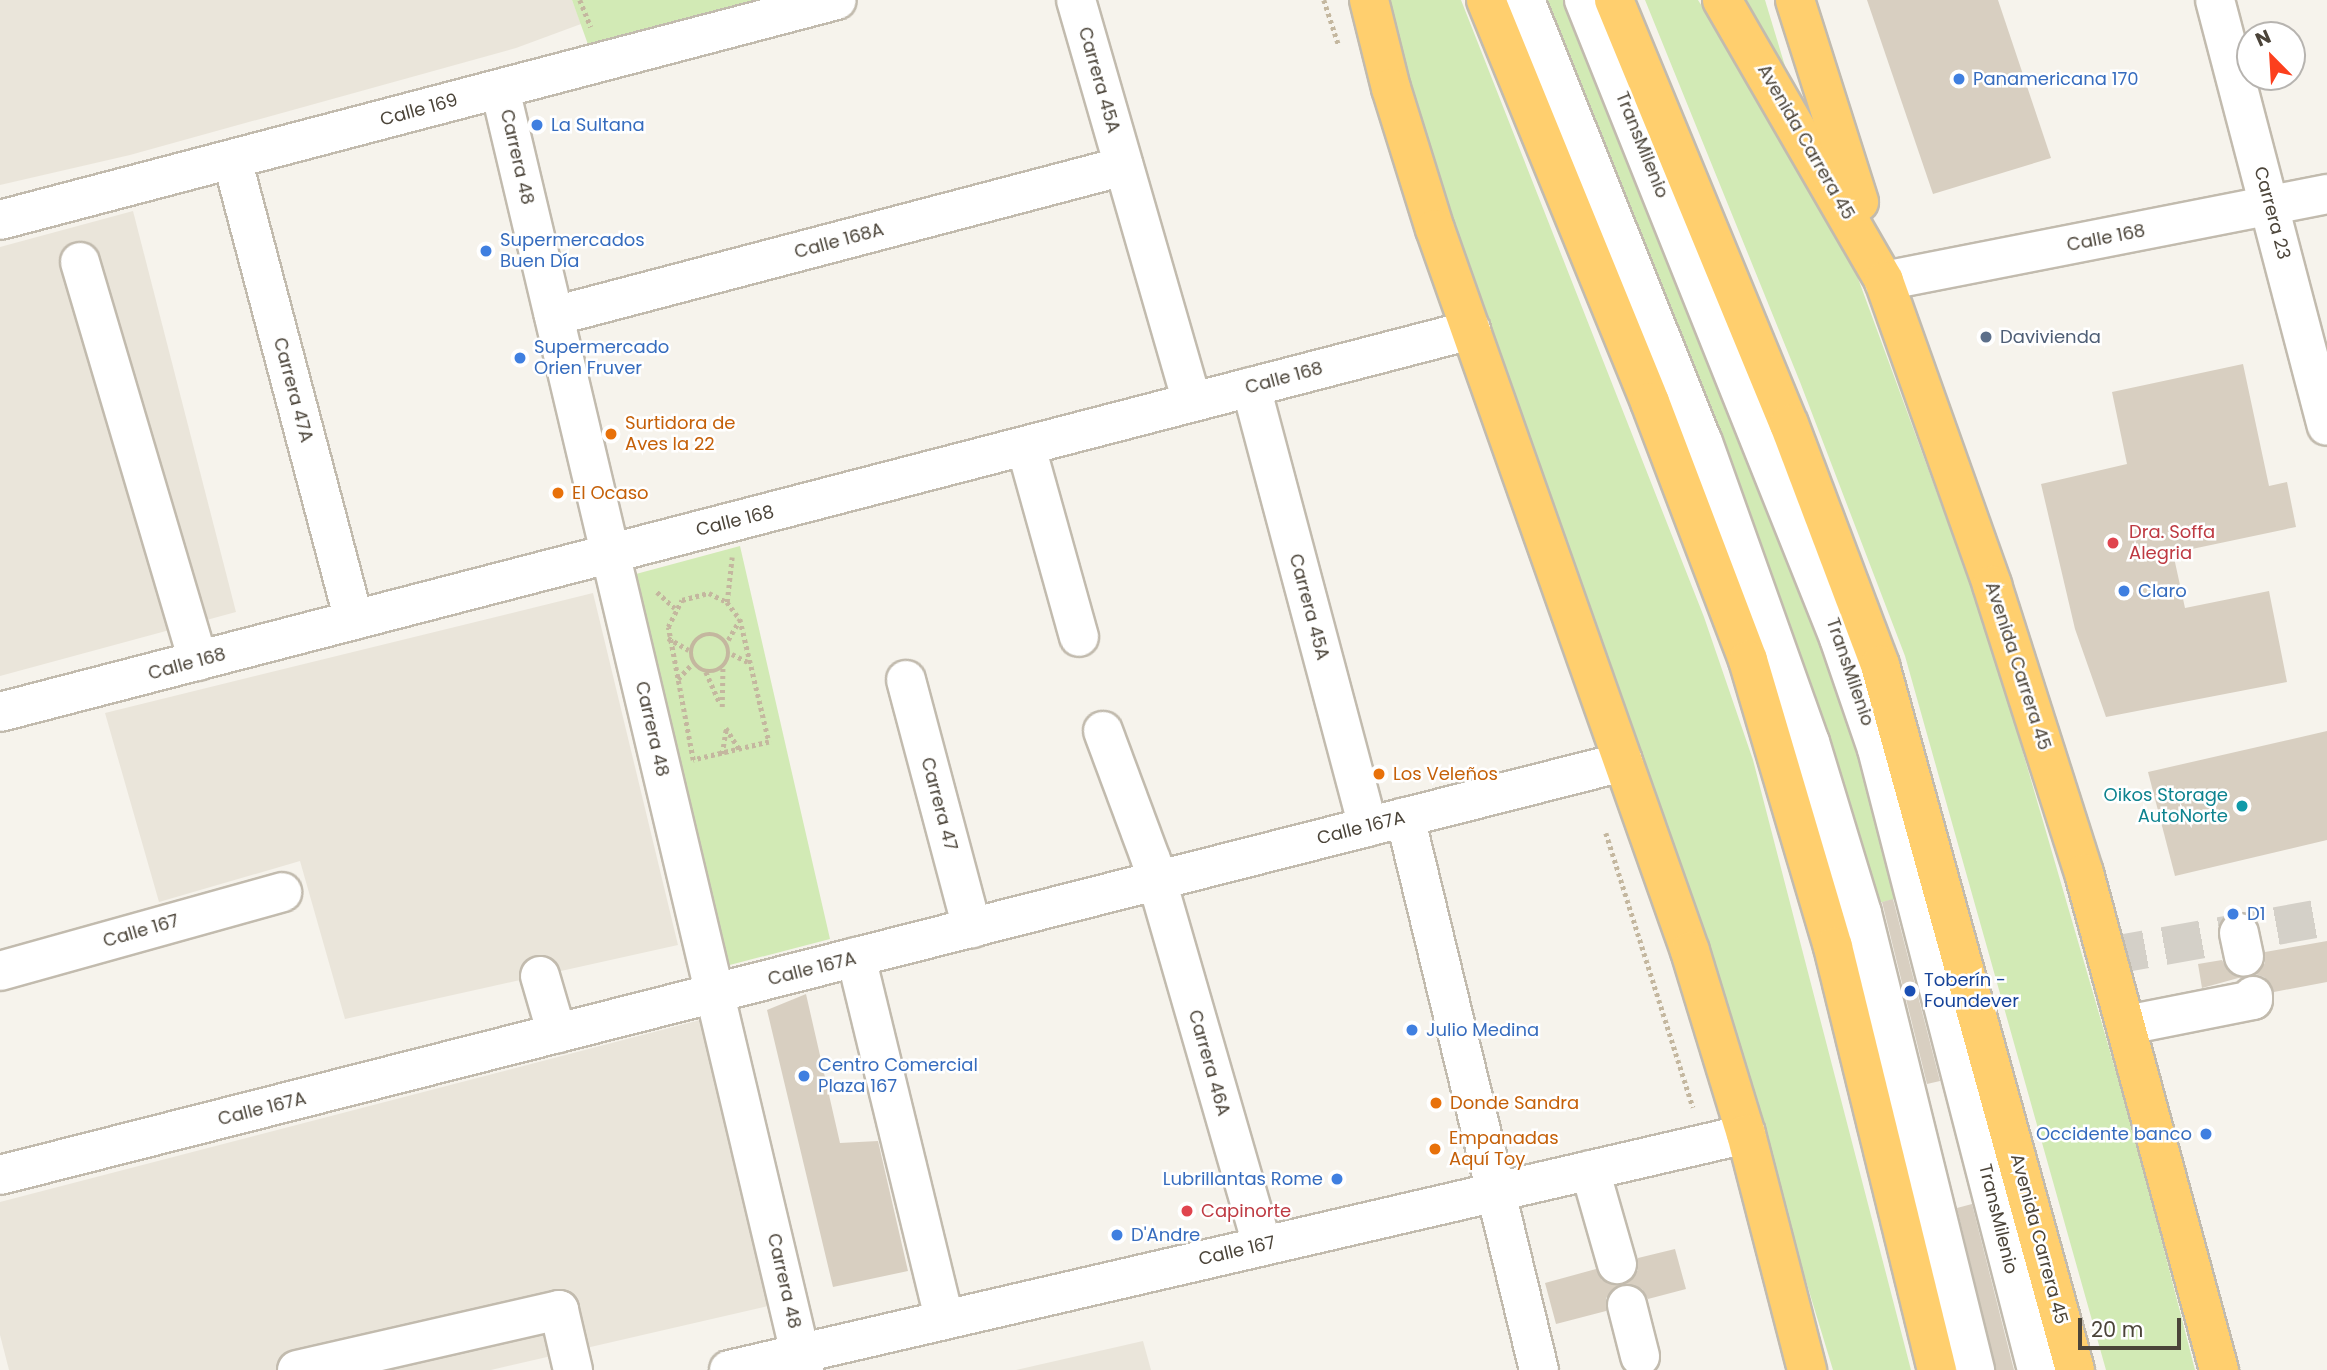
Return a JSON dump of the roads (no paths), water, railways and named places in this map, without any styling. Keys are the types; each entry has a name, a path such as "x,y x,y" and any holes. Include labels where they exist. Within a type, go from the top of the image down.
{"highway":[{"path":"1369,0 1391,88 1471,330 1690,951 1746,1134 1807,1370"},
{"path":"1486,0 1650,402 1755,684 1833,947 1937,1370"},
{"name":"Avenida Carrera 45","path":"1614,0 1789,424 1880,665 2074,1370"},
{"name":"Avenida Carrera 45","path":"1722,0 1884,281 1992,585 2084,873 2219,1370"},
{"path":"1795,0 1884,281"}],"street":[{"name":"Calle 169","path":"0,220 837,0"},
{"name":"Carrera 45A","path":"1076,0 1192,402"},
{"path":"1525,0 1703,442 1810,742 1862,913 1976,1370"},
{"name":"TransMilenio","path":"1584,0 1839,638 1877,749 2037,1370"},
{"name":"Carrera 23","path":"2215,0 2327,426"},
{"name":"Carrera 48","path":"500,89 803,1361"},
{"name":"Carrera 47A","path":"232,159 354,620"},
{"name":"Calle 168A","path":"554,316 1124,166"},
{"name":"Calle 168","path":"1884,281 2327,194"},
{"path":"80,262 198,661"},
{"name":"Calle 168","path":"0,712 1471,330"},
{"name":"Carrera 45A","path":"1251,387 1368,827"},
{"path":"1026,447 1079,637"},
{"name":"Carrera 47","path":"906,680 972,928"},
{"name":"Carrera 46A","path":"1103,731 1157,881 1262,1245"},
{"name":"Calle 167A","path":"0,1175 1623,762"},
{"path":"1405,817 1539,1370"},
{"name":"Calle 167","path":"0,971 282,892"},
{"path":"856,957 944,1319"},
{"path":"540,976 557,1034"},
{"path":"2127,1025 2253,1000 2253,996"},
{"name":"Calle 167","path":"729,1370 803,1361 944,1319 1746,1134"},
{"path":"1590,1170 1617,1264"},
{"path":"1627,1305 1640,1356"},
{"path":"297,1370 559,1310 572,1370"}],"tunnel":[{"path":"2108,956 2327,917"}],"place":[{"name":"Panamericana 170","path":"1959,79"},
{"name":"La Sultana","path":"537,125"},
{"name":"Supermercados Buen Día","path":"486,251"},
{"name":"Davivienda","path":"1986,337"},
{"name":"Supermercado Orien Fruver","path":"520,358"},
{"name":"Surtidora de Aves la 22","path":"611,434"},
{"name":"El Ocaso","path":"558,493"},
{"name":"Dra. Soffa Alegria","path":"2113,543"},
{"name":"Claro","path":"2124,591"},
{"name":"Los Veleños","path":"1379,774"},
{"name":"Oikos Storage AutoNorte","path":"2242,806"},
{"name":"D1","path":"2233,914"},
{"name":"Toberín - Foundever","path":"1910,991"},
{"name":"Julio Medina","path":"1412,1030"},
{"name":"Centro Comercial Plaza 167","path":"804,1076"},
{"name":"Donde Sandra","path":"1436,1103"},
{"name":"Occidente banco","path":"2206,1134"},
{"name":"Empanadas Aquí Toy","path":"1435,1149"},
{"name":"Lubrillantas Rome","path":"1337,1179"},
{"name":"Capinorte","path":"1187,1211"},
{"name":"D'Andre","path":"1117,1235"}]}
